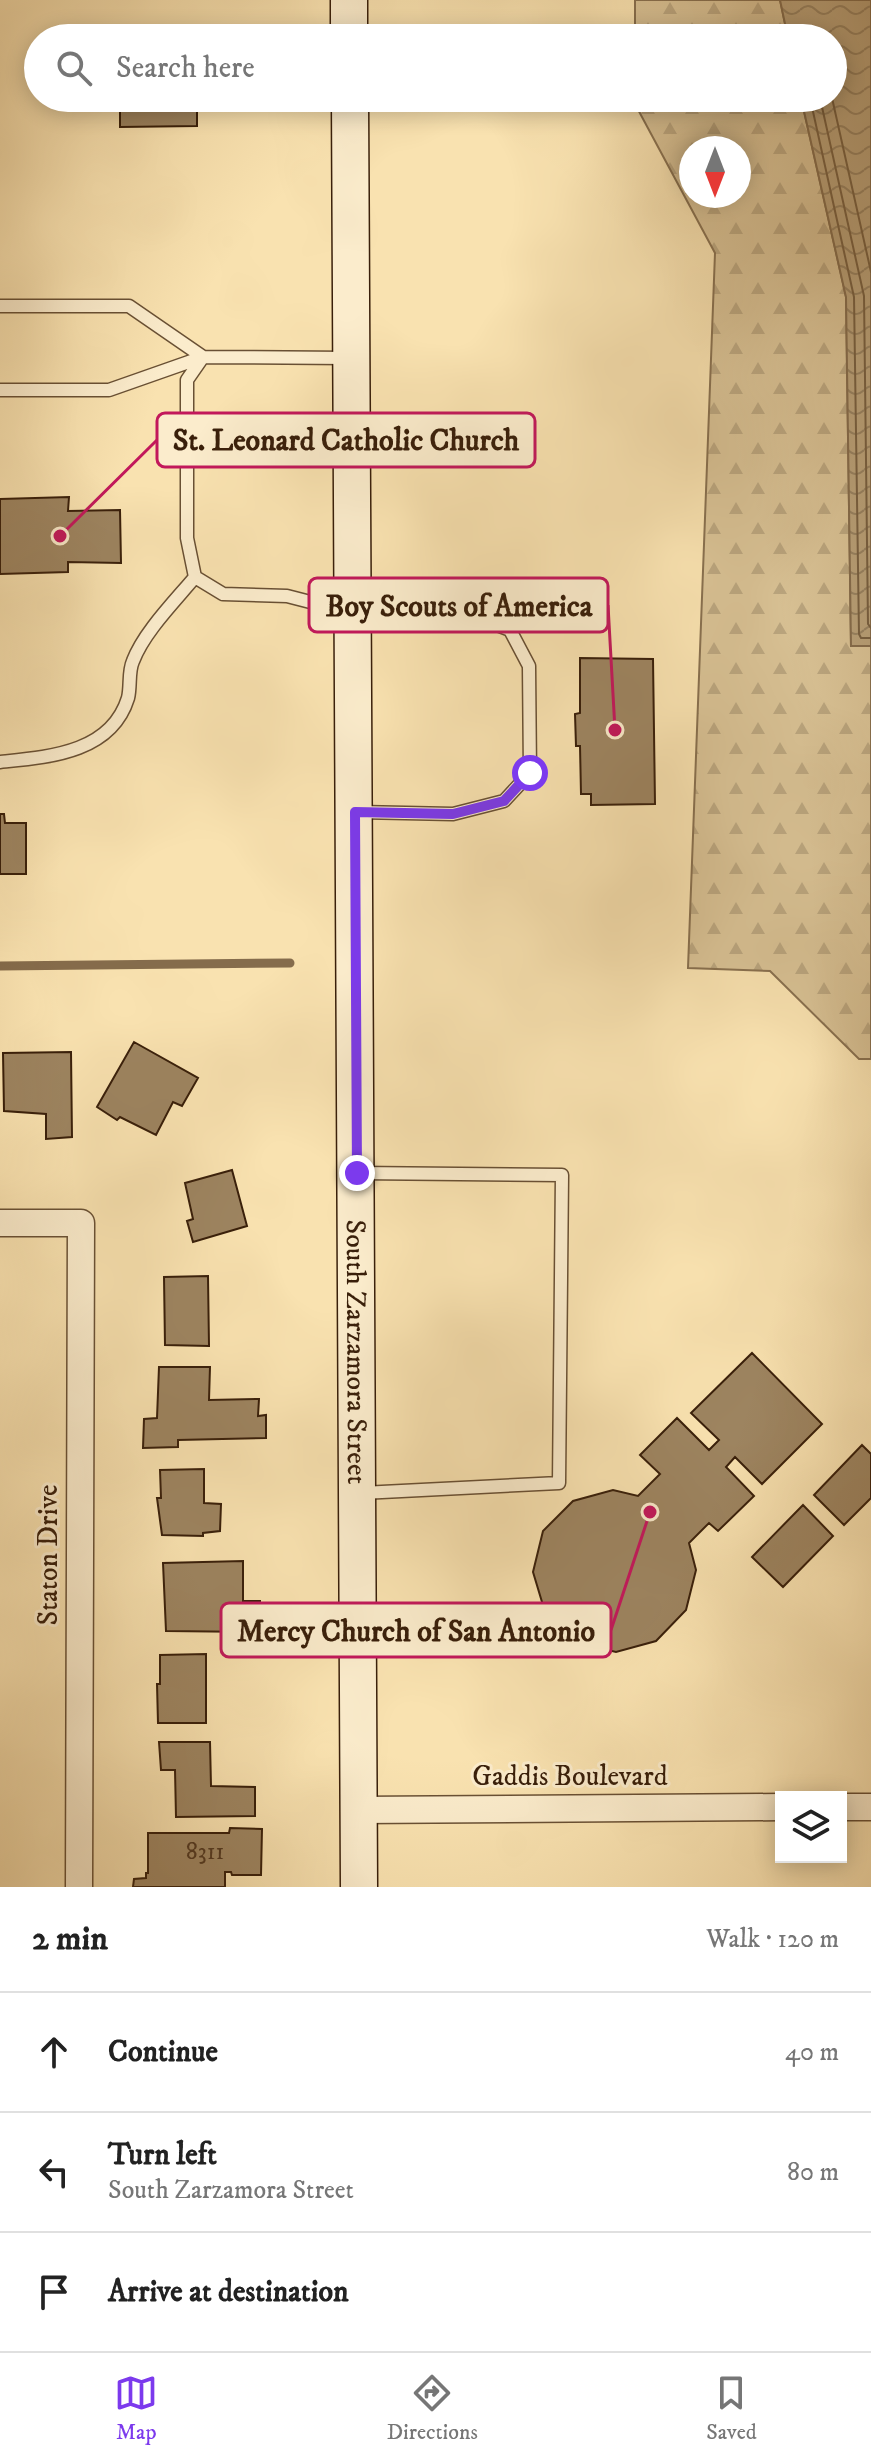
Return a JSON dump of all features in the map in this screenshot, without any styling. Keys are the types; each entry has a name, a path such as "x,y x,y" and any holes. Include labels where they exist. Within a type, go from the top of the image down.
{"main road":[{"path":"349,0 349,24"},
{"name":"South Zarzamora Street","path":"350,112 359,1887"}],"street":[{"name":"Staton Drive","path":"0,1223 81,1223 79,1887"},
{"name":"Gaddis Boulevard","path":"359,1810 775,1807"},
{"path":"847,1807 871,1807"}],"lane":[{"path":"0,306 129,306 203,357"},
{"path":"203,357 187,380 187,538 195,577 223,594 287,596 353,613 469,614 510,630 529,666 530,773 504,801 453,814 355,812"},
{"path":"0,390 109,390 203,357 352,358"},
{"path":"0,762 85,748 112,729 128,698 132,662 153,628 195,577"},
{"path":"357,1173 562,1175 559,1483 358,1494"}],"green space":[{"path":"635,0 780,0 785,24 635,24"},
{"path":"639,112 804,112 846,297 851,646 871,646 871,1059 859,1059 770,971 688,968 715,253 691,208 751,208 751,136 679,136 679,186"}],"water":[{"path":"780,0 871,0 871,646 851,646 846,297 804,112 847,112 847,24 785,24"}],"building":[{"path":"120,112 197,112 197,126 120,127"},
{"path":"69,497 68,511 120,510 121,563 68,562 68,572 0,574 0,499"},
{"path":"580,658 653,659 655,804 591,805 591,794 581,794 580,746 576,746 575,714 580,713"},
{"path":"0,814 4,814 5,823 26,823 26,874 0,874"},
{"path":"134,1042 198,1078 182,1106 173,1102 156,1135 120,1117 117,1120 97,1107"},
{"path":"71,1052 72,1137 46,1139 46,1114 4,1111 3,1053"},
{"path":"232,1170 247,1226 193,1242 187,1221 193,1219 185,1183"},
{"path":"208,1276 209,1346 165,1345 164,1277"},
{"path":"752,1353 822,1424 762,1484 735,1457 726,1467 754,1496 718,1531 709,1523 689,1543 696,1570 686,1610 656,1641 616,1652 575,1642 545,1612 533,1572 543,1531 573,1501 613,1490 638,1496 660,1474 640,1455 677,1418 709,1450 719,1440 691,1413"},
{"path":"159,1367 210,1367 209,1400 259,1399 258,1416 266,1415 266,1438 178,1440 178,1447 143,1448 144,1419 157,1418"},
{"path":"862,1445 871,1454 871,1498 844,1525 814,1495"},
{"path":"204,1469 204,1503 221,1504 220,1531 203,1533 203,1536 162,1535 157,1498 161,1498 160,1470"},
{"path":"803,1505 833,1536 783,1587 752,1557"},
{"path":"243,1561 243,1601 260,1601 259,1632 166,1631 163,1563"},
{"path":"206,1654 206,1723 158,1723 160,1655"},
{"path":"159,1742 210,1742 211,1786 255,1787 255,1816 176,1817 175,1770 161,1770"},
{"path":"230,1828 262,1829 261,1875 232,1875 225,1872 225,1887 133,1887 134,1879 146,1878 148,1873 148,1833 229,1833"}],"waterway":[{"path":"0,966 290,963"}],"place":[{"name":"St. Leonard Catholic Church","path":"60,536"},
{"name":"Boy Scouts of America","path":"615,730"},
{"name":"Mercy Church of San Antonio","path":"650,1512"}],"route":[{"path":"357,1173 355,812 453,814 504,801 530,773"}]}
